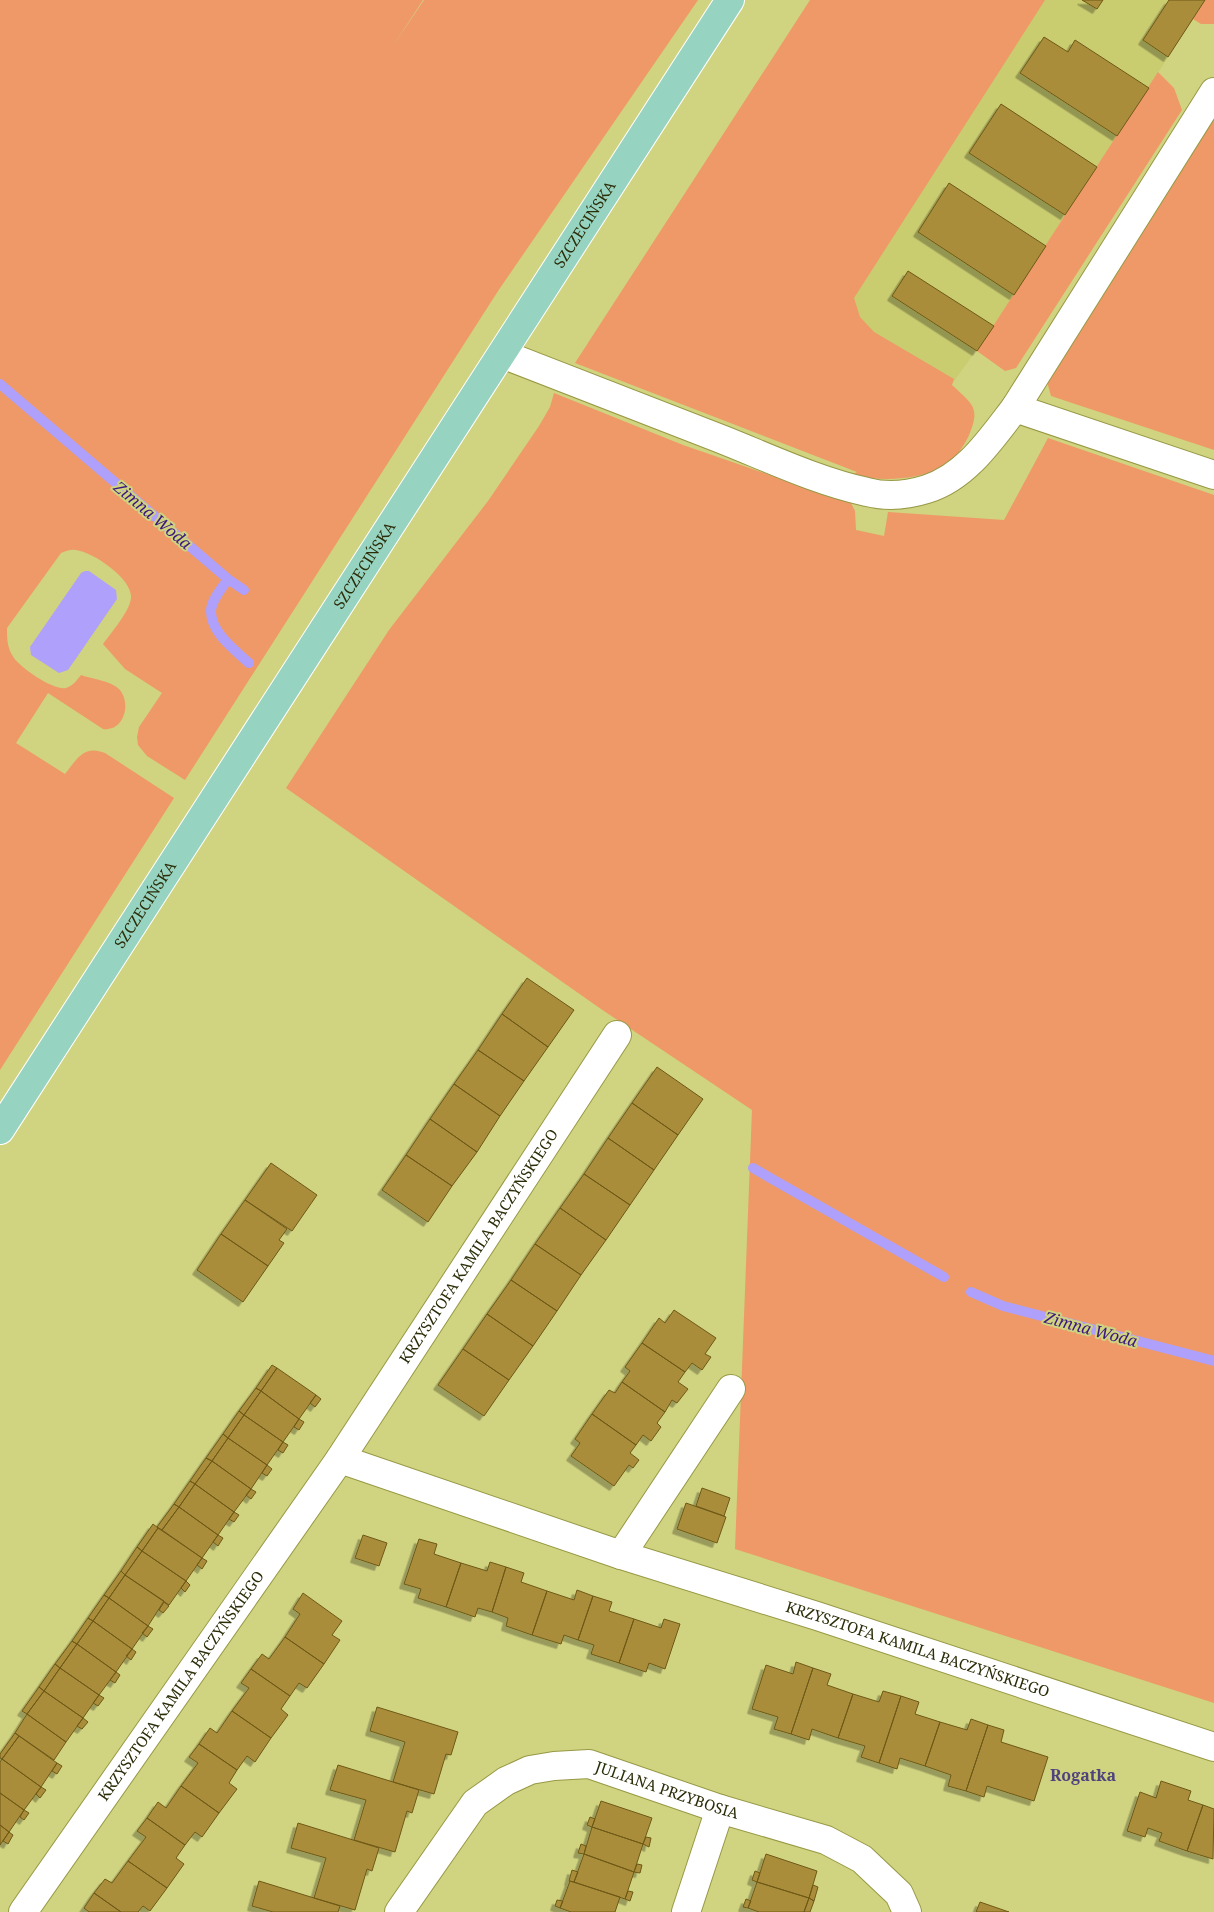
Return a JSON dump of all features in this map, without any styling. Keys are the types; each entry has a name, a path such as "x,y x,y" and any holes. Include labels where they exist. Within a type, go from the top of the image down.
{"main road":[{"name":"SZCZECIŃSKA","path":"0,1130 730,0"}],"street":[{"path":"502,354 791,467 868,493 889,495 927,489 940,484 972,460 1015,408 1214,92"},
{"path":"1015,408 1214,475"},
{"name":"KRZYSZTOFA KAMILA BACZYŃSKIEGO","path":"23,1912 340,1459 618,1035"},
{"path":"621,1555 731,1389"},
{"name":"KRZYSZTOFA KAMILA BACZYŃSKIEGO","path":"340,1459 621,1555 817,1616 1214,1747"},
{"name":"JULIANA PRZYBOSIA","path":"399,1912 475,1804 506,1781 530,1770 554,1766 589,1764 720,1809 826,1840 862,1859 899,1894 908,1912"},
{"path":"686,1912 720,1809"}],"shaded area":[{"path":"0,0 423,0 393,46 424,0 698,0 498,291 185,780 147,756 138,745 139,727 162,693 125,669 103,644 124,615 131,598 126,583 111,568 83,552 72,550 61,553 7,628 7,640 14,658 38,678 54,686 66,688 73,684 81,675 116,686 123,695 125,702 124,715 121,721 110,729 103,729 48,693 16,743 65,774 77,759 86,752 98,751 105,753 174,798 0,1070"},
{"path":"810,0 1045,0 854,298 860,317 874,332 954,379 952,385 965,397 974,412 973,426 958,453 942,468 921,475 898,479 874,479 852,475 857,472 575,363"},
{"path":"1001,0 1205,0 994,326 951,385 817,302"},
{"path":"1205,0 1214,0 1214,24 1201,24 1193,19"},
{"path":"1158,72 1174,88 1182,110 1016,368 1005,371 977,351"},
{"path":"1214,114 1214,450 1051,396 1046,378"},
{"path":"554,393 683,445 851,503 855,511 856,530 884,536 888,512 1004,520 1048,438 1214,495 1214,1703 735,1549 752,1110 601,1009 286,788 389,630 488,501 539,426 550,407"},
{"path":"89,571 116,590 117,599 68,670 59,673 31,655 30,647 81,573"}],"building":[{"path":"1082,0 1103,0 1097,9"},
{"path":"1169,0 1205,0 1168,57 1143,40"},
{"path":"1044,37 1068,52 1075,40 1149,88 1117,136 1020,73"},
{"path":"1001,104 1097,167 1065,215 969,153"},
{"path":"949,183 1046,246 1014,295 918,232"},
{"path":"908,271 994,326 977,351 892,296"},
{"path":"527,978 574,1010 548,1047 502,1014"},
{"path":"502,1014 548,1047 524,1081 478,1050"},
{"path":"478,1050 524,1081 500,1116 454,1084"},
{"path":"657,1067 703,1099 678,1135 632,1103"},
{"path":"454,1084 500,1116 477,1152 430,1119"},
{"path":"632,1103 678,1135 654,1170 608,1138"},
{"path":"430,1119 477,1152 452,1186 406,1155"},
{"path":"608,1138 654,1170 630,1205 584,1174"},
{"path":"406,1155 452,1186 428,1222 382,1190"},
{"path":"271,1163 317,1195 292,1231 245,1200"},
{"path":"584,1174 630,1205 606,1240 560,1208"},
{"path":"245,1200 287,1229 279,1240 284,1243 268,1266 221,1234"},
{"path":"560,1208 606,1240 581,1275 535,1244"},
{"path":"221,1234 268,1266 243,1302 197,1270"},
{"path":"535,1244 581,1275 557,1311 511,1280"},
{"path":"511,1280 557,1311 533,1346 487,1314"},
{"path":"674,1310 716,1338 705,1354 711,1357 702,1370 692,1363 685,1372 642,1343 659,1318 665,1323"},
{"path":"487,1314 533,1346 509,1380 463,1349"},
{"path":"642,1343 685,1372 678,1382 688,1389 677,1403 672,1400 665,1412 622,1382 630,1371 625,1367"},
{"path":"463,1349 509,1380 484,1416 438,1385"},
{"path":"272,1365 277,1368 261,1391 256,1388"},
{"path":"277,1368 316,1395 299,1419 261,1391"},
{"path":"622,1382 665,1412 657,1423 661,1427 651,1441 643,1435 636,1445 592,1414 609,1390 615,1393"},
{"path":"256,1388 261,1391 244,1415 239,1411"},
{"path":"261,1391 299,1419 283,1442 244,1415"},
{"path":"316,1395 321,1399 315,1407 310,1403"},
{"path":"239,1411 244,1415 228,1438 223,1434"},
{"path":"592,1414 636,1445 630,1453 639,1460 633,1468 629,1465 614,1486 571,1456 580,1443 575,1439"},
{"path":"244,1415 283,1442 267,1465 228,1438"},
{"path":"299,1419 304,1422 299,1430 294,1427"},
{"path":"223,1434 228,1438 212,1461 206,1458"},
{"path":"228,1438 267,1465 251,1489 212,1461"},
{"path":"283,1442 288,1445 283,1453 278,1450"},
{"path":"206,1458 212,1461 195,1484 190,1481"},
{"path":"212,1461 251,1489 234,1512 195,1484"},
{"path":"267,1465 272,1469 267,1476 262,1473"},
{"path":"190,1481 195,1484 179,1507 174,1504"},
{"path":"195,1484 234,1512 218,1535 179,1507"},
{"path":"702,1488 730,1498 724,1516 696,1506"},
{"path":"251,1489 256,1492 251,1499 246,1495"},
{"path":"686,1503 726,1517 717,1543 677,1529"},
{"path":"174,1504 179,1507 162,1530 157,1527"},
{"path":"179,1507 218,1535 202,1558 162,1530"},
{"path":"234,1512 239,1515 234,1522 229,1519"},
{"path":"153,1524 158,1528 142,1551 137,1547"},
{"path":"158,1528 202,1558 186,1581 142,1551"},
{"path":"218,1535 223,1538 218,1546 213,1542"},
{"path":"363,1535 387,1543 379,1566 355,1558"},
{"path":"419,1539 437,1544 434,1554 461,1563 446,1607 418,1598 421,1589 404,1584"},
{"path":"137,1547 142,1551 125,1575 121,1571"},
{"path":"142,1551 186,1581 169,1605 125,1575"},
{"path":"202,1558 207,1561 202,1569 197,1565"},
{"path":"490,1562 506,1567 492,1612 478,1608 475,1617 446,1607 461,1563 487,1571"},
{"path":"506,1567 524,1573 521,1582 547,1591 532,1635 506,1626 508,1618 492,1612"},
{"path":"121,1571 125,1575 109,1598 104,1595"},
{"path":"125,1575 164,1601 148,1626 109,1598"},
{"path":"186,1581 190,1585 185,1592 181,1588"},
{"path":"577,1590 593,1596 578,1640 564,1635 561,1644 532,1635 547,1591 574,1600"},
{"path":"303,1593 342,1621 332,1635 340,1640 324,1664 285,1637 300,1614 293,1609"},
{"path":"104,1595 109,1598 93,1621 88,1618"},
{"path":"593,1596 612,1602 609,1611 634,1619 619,1663 591,1654 594,1645 578,1640"},
{"path":"109,1598 148,1626 132,1649 93,1621"},
{"path":"164,1602 169,1606 163,1613 159,1610"},
{"path":"88,1618 93,1621 77,1644 72,1641"},
{"path":"634,1619 661,1628 664,1619 680,1624 665,1669 649,1663 646,1672 619,1663"},
{"path":"93,1621 132,1649 116,1672 77,1644"},
{"path":"148,1626 153,1629 147,1637 142,1633"},
{"path":"285,1637 324,1664 307,1688 299,1683 290,1696 251,1669 262,1654 269,1659"},
{"path":"72,1641 77,1644 60,1668 55,1664"},
{"path":"77,1644 116,1672 99,1695 60,1668"},
{"path":"132,1649 136,1652 131,1660 126,1656"},
{"path":"796,1662 813,1668 791,1734 774,1729 778,1717 752,1709 766,1665 793,1674"},
{"path":"55,1664 60,1668 44,1691 39,1687"},
{"path":"60,1668 99,1695 83,1718 44,1691"},
{"path":"813,1668 831,1674 827,1685 853,1694 838,1738 812,1729 809,1740 791,1734"},
{"path":"251,1669 290,1696 281,1709 288,1715 271,1738 232,1711 249,1688 241,1683"},
{"path":"116,1672 120,1675 115,1683 110,1680"},
{"path":"39,1687 44,1691 27,1714 22,1711"},
{"path":"44,1691 83,1718 66,1742 27,1714"},
{"path":"883,1691 901,1696 879,1763 861,1757 865,1746 838,1738 853,1694 879,1702"},
{"path":"99,1695 104,1698 98,1706 93,1703"},
{"path":"901,1696 919,1702 915,1714 940,1722 925,1766 900,1758 897,1769 879,1763"},
{"path":"377,1707 458,1732 451,1755 446,1754 434,1794 393,1782 405,1742 370,1731"},
{"path":"232,1711 271,1738 255,1762 247,1756 237,1770 199,1744 210,1728 217,1733"},
{"path":"27,1714 66,1742 54,1760 15,1733"},
{"path":"83,1718 88,1722 82,1729 77,1726"},
{"path":"971,1719 988,1725 966,1791 948,1786 951,1775 925,1766 940,1722 967,1730"},
{"path":"988,1725 1004,1730 1001,1742 1048,1757 1034,1801 987,1786 984,1797 966,1791"},
{"path":"15,1733 19,1736 2,1759 0,1758 0,1754"},
{"path":"19,1736 57,1763 41,1787 2,1759"},
{"path":"199,1744 237,1770 229,1783 237,1789 219,1813 181,1786 198,1763 189,1757"},
{"path":"2,1759 41,1787 24,1810 0,1793 0,1762"},
{"path":"57,1763 62,1766 57,1774 52,1771"},
{"path":"338,1765 419,1790 412,1813 407,1811 395,1852 354,1840 366,1800 330,1790"},
{"path":"1161,1781 1191,1791 1188,1800 1203,1805 1187,1851 1159,1841 1162,1833 1148,1828 1145,1837 1127,1831 1140,1792 1156,1798"},
{"path":"181,1786 219,1813 202,1837 195,1832 185,1845 147,1818 158,1802 166,1808"},
{"path":"41,1787 46,1790 40,1798 36,1794"},
{"path":"0,1793 24,1810 9,1832 0,1825"},
{"path":"601,1801 652,1818 643,1844 592,1827"},
{"path":"1203,1805 1214,1809 1213,1859 1187,1851"},
{"path":"24,1810 29,1813 24,1820 20,1817"},
{"path":"590,1817 595,1819 592,1827 587,1825"},
{"path":"147,1818 185,1845 176,1858 184,1864 167,1888 128,1861 146,1837 137,1831"},
{"path":"298,1823 379,1848 372,1871 367,1869 355,1910 314,1898 326,1858 291,1848"},
{"path":"0,1825 9,1832 0,1845"},
{"path":"592,1827 643,1844 634,1872 584,1854"},
{"path":"9,1832 13,1835 8,1844 3,1841"},
{"path":"646,1837 651,1838 649,1847 643,1844"},
{"path":"581,1844 586,1846 584,1854 578,1853"},
{"path":"584,1854 634,1872 625,1899 574,1882"},
{"path":"766,1854 817,1871 809,1898 757,1882"},
{"path":"128,1861 167,1888 150,1911 143,1906 138,1912 121,1912 94,1893 105,1879 112,1883"},
{"path":"637,1864 642,1865 640,1873 634,1872"},
{"path":"572,1870 578,1872 574,1882 569,1881"},
{"path":"755,1871 760,1873 757,1882 752,1880"},
{"path":"259,1881 340,1906 338,1912 273,1912 252,1906"},
{"path":"570,1881 620,1897 615,1912 571,1912 560,1908"},
{"path":"757,1882 809,1898 804,1912 759,1912 748,1908"},
{"path":"813,1885 818,1887 814,1901 809,1898"},
{"path":"628,1891 633,1892 630,1901 625,1899"},
{"path":"94,1893 121,1912 89,1912 84,1908"},
{"path":"809,1898 814,1901 810,1912 804,1912"},
{"path":"746,1899 751,1901 748,1908 743,1907"},
{"path":"557,1900 563,1901 560,1908 555,1906"},
{"path":"980,1902 1009,1912 976,1912"}],"waterway":[{"name":"Zimna Woda","path":"0,384 228,579 213,602 212,618 224,640 249,663"},
{"path":"228,579 244,590"},
{"name":"Zimna Woda","path":"753,1168 944,1277"},
{"name":"Zimna Woda","path":"971,1292 1003,1306 1214,1361"}],"district":[{"name":"Rogatka","path":"1083,1775"}]}
